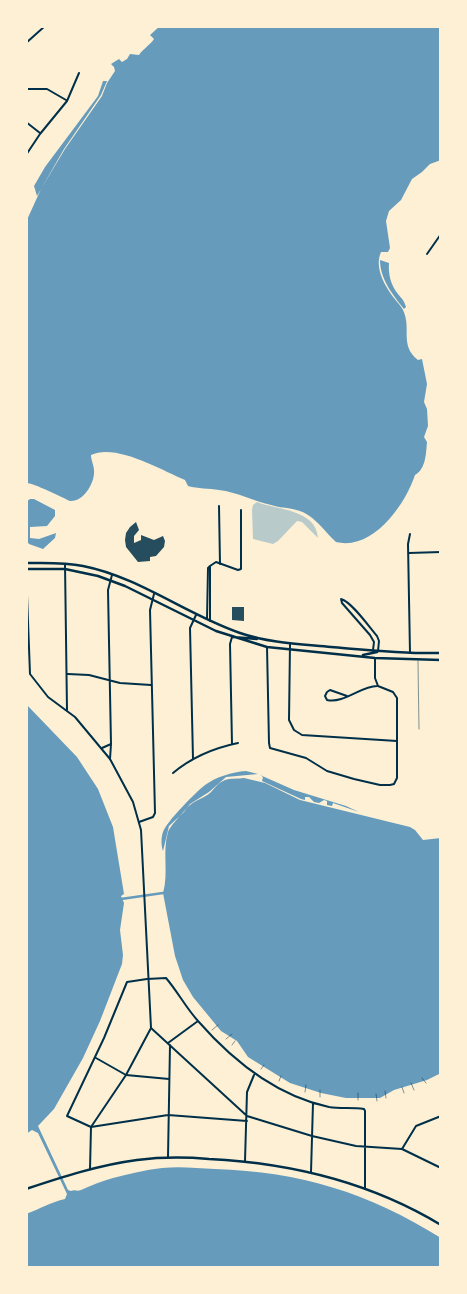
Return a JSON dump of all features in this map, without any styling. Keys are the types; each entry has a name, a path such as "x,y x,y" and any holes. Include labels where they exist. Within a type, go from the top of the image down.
{"main road":[{"path":"26,563 83,566 112,575 196,615 242,634 261,639 290,644 372,651 441,653"},
{"path":"26,568 66,569 110,580 232,637 267,647 376,658 441,660"},
{"path":"232,637 261,639"},
{"path":"357,656 372,654 378,651"},
{"path":"376,658 378,655 388,652"},
{"path":"26,1189 90,1169 130,1161 168,1158 245,1161 311,1172 365,1189 405,1206 441,1225"}],"street":[{"path":"26,43 45,26"},
{"path":"26,155 40,134 67,101 79,73"},
{"path":"26,89 47,89 67,101"},
{"path":"26,122 40,134"},
{"path":"427,254 441,234"},
{"path":"219,506 220,564"},
{"path":"209,620 210,566 214,562 240,570 241,510"},
{"path":"410,534 408,539 410,653"},
{"path":"409,553 441,552"},
{"path":"65,564 67,710"},
{"path":"26,568 28,670 32,678 48,697 67,710 102,748 128,792 139,822 151,1028 126,1074 91,1127 90,1169"},
{"path":"110,759 108,600 112,575"},
{"path":"139,822 153,817 154,814 150,610 154,594"},
{"path":"372,651 374,642 370,635 342,603 341,599 352,607 377,636 379,641 378,651"},
{"path":"193,759 190,628 196,615"},
{"path":"232,637 230,647 232,744"},
{"path":"290,644 289,720 294,730 302,735 397,741"},
{"path":"267,647 270,748 306,758 327,770 367,783 388,786 394,784 397,780 397,698 392,692 378,686 371,686 347,696 330,701 326,698 325,694 330,690 347,696"},
{"path":"376,658 375,678 378,686"},
{"path":"68,674 89,675 110,682 152,685"},
{"path":"371,686 375,678"},
{"path":"173,774 193,759 209,751 238,743"},
{"path":"102,748 111,744"},
{"path":"247,1121 168,1115 91,1127 67,1116 96,1058 127,982 167,979 198,1021 234,1057 254,1074 293,1096 334,1107 362,1108 364,1110 365,1189"},
{"path":"169,1044 198,1021"},
{"path":"151,1028 247,1116 312,1136 365,1147 402,1148 441,1168"},
{"path":"168,1158 169,1044"},
{"path":"96,1058 126,1074 169,1079"},
{"path":"245,1161 248,1090 254,1074"},
{"path":"311,1172 313,1102"},
{"path":"402,1148 416,1126 441,1116"}],"lane":[{"path":"418,660 419,728"}],"path":[{"path":"212,1030 218,1025"},
{"path":"226,1039 232,1034"},
{"path":"232,1045 235,1041"},
{"path":"261,1069 264,1065"},
{"path":"279,1081 281,1076"},
{"path":"422,1078 426,1083"},
{"path":"411,1083 414,1090"},
{"path":"305,1092 306,1085"},
{"path":"402,1087 404,1093"},
{"path":"320,1090 320,1098"},
{"path":"385,1091 386,1098"},
{"path":"358,1093 358,1100"},
{"path":"376,1094 377,1101"}],"shaded area":[{"path":"257,502 303,516 316,528 318,538 302,522 297,521 273,544 253,539 252,510 253,505"}],"water":[{"path":"160,26 441,26 441,160 430,164 412,179 401,200 389,211 386,221 390,248 388,252 381,252 379,258 381,277 403,310 409,349 418,360 422,359 427,384 424,402 427,409 428,426 424,437 427,442 426,456 421,469 415,475 404,499 395,512 375,533 363,540 350,543 336,542 316,521 304,512 264,503 226,491 188,486 185,480 138,459 113,452 101,452 91,455 94,471 92,483 83,496 75,501 70,501 26,483 26,222 41,189 65,149 102,96 107,83 115,71 111,64 119,59 122,62 130,54 139,55 154,39 150,35"},
{"path":"103,81 107,81 101,95 64,149 37,196 34,186 45,167 98,96"},
{"path":"380,260 389,263 393,287 403,300 406,307 404,309 382,274"},
{"path":"34,499 55,510 55,516 47,526 30,527 30,538 39,539 56,533 55,538 43,549 29,544 26,540 26,502"},
{"path":"26,704 77,757 98,789 113,827 124,894 121,896 124,903 120,930 123,955 122,964 100,1021 83,1058 54,1109 38,1126 68,1190 79,1191 113,1178 168,1167 246,1171 305,1180 333,1187 387,1208 441,1238 441,1268 26,1268 26,1214 65,1199 67,1194 38,1133 32,1130 26,1134"},
{"path":"246,771 258,774 226,777 209,792 190,804 169,826 163,851 163,832 175,814 195,794 214,780"},
{"path":"260,775 294,790 346,806 359,812 333,803 332,806 327,805 327,801 324,800 319,803 314,802 309,797 305,797 305,800 301,799 262,781 263,777"},
{"path":"244,778 265,783 300,800 410,827 423,840 441,838 441,1073 427,1080 394,1090 380,1098 346,1098 321,1093 290,1083 248,1057 237,1041 221,1031 193,997 183,980 175,956 163,893 165,885 166,840 169,829 190,805 208,795 227,779"}],"building":[{"path":"136,522 139,530 134,536 134,543 141,540 141,535 154,540 163,536 165,541 164,547 156,556 150,557 150,561 138,562 126,547 126,533"},
{"path":"232,607 244,607 244,621 232,620"}],"waterway":[{"path":"121,899 163,893"}]}
